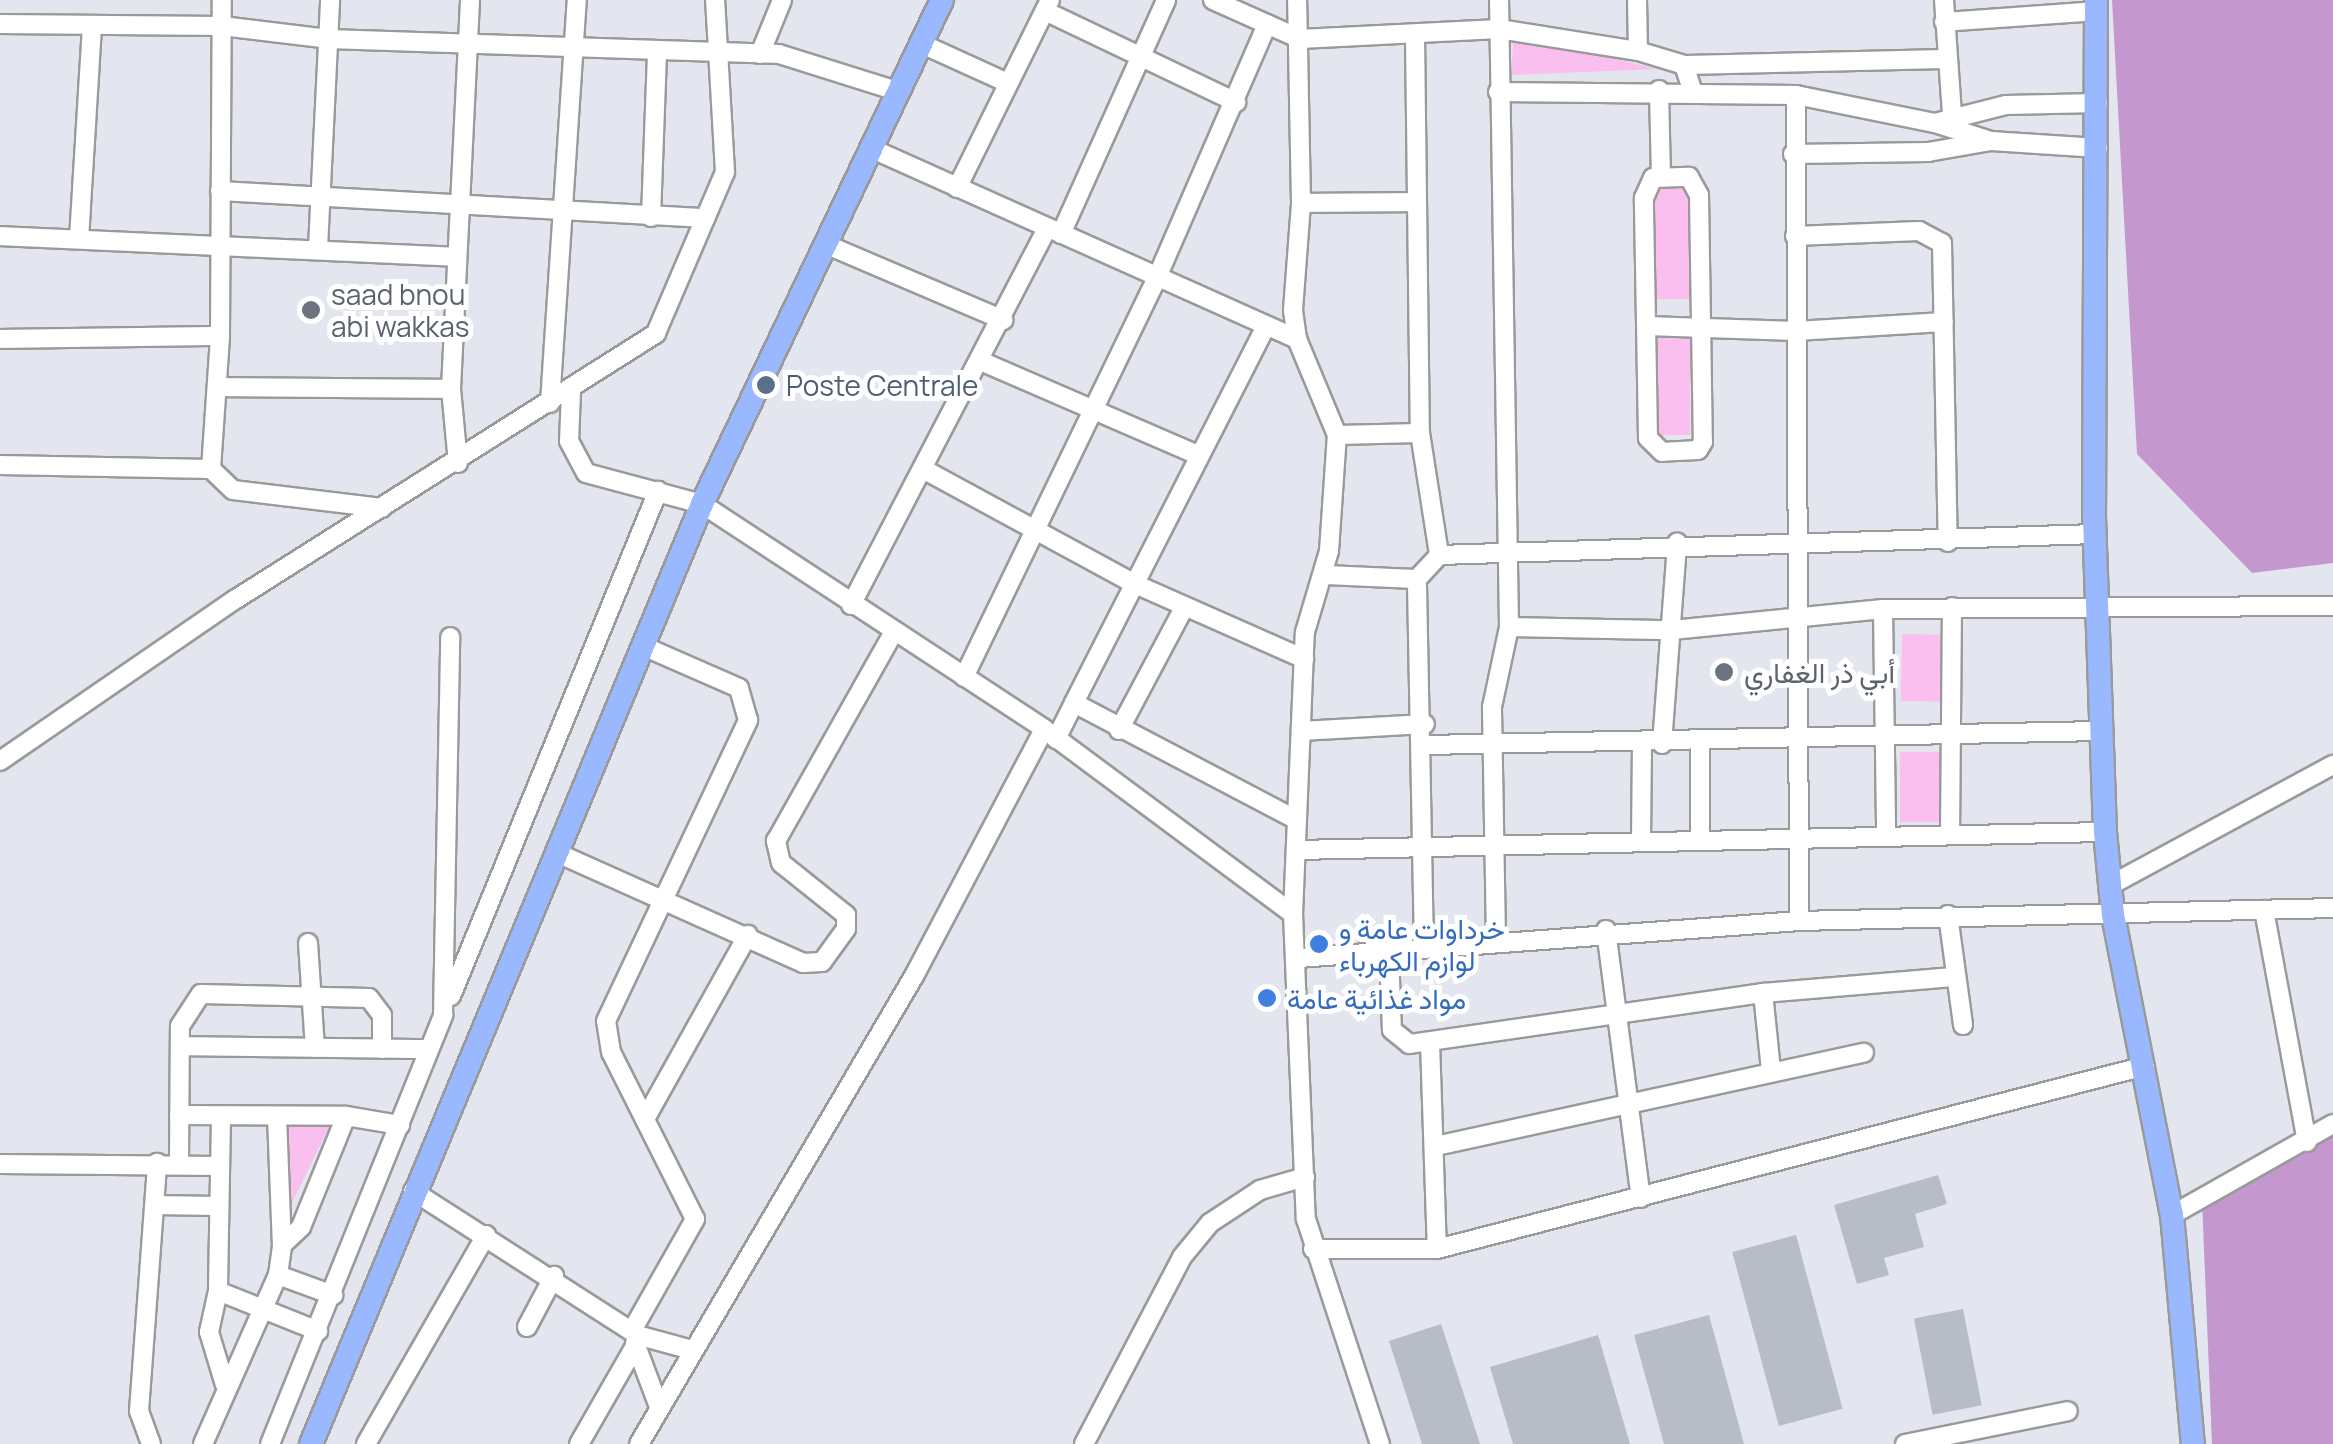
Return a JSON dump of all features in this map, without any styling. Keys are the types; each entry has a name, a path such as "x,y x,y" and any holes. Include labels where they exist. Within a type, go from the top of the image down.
{"main road":[{"path":"311,1444 702,504 942,0"},
{"path":"2096,5 2096,534 2105,832 2113,916 2172,1216 2193,1444"}],"street":[{"path":"211,468 220,336 217,245 222,0"},
{"path":"318,248 330,0"},
{"path":"458,463 451,389 470,0"},
{"path":"550,403 558,212 577,0"},
{"path":"0,761 382,508 571,392 656,332 725,172 716,0"},
{"path":"760,54 782,0"},
{"path":"852,606 1054,231 1166,0"},
{"path":"1213,0 1300,39 1499,29 1638,51 1684,65 1946,58"},
{"path":"1296,0 1300,39 1301,203 1297,339 1337,435 1324,575 1304,659 1297,820 1293,914 1299,958 1305,1178 1312,1248 1380,1444"},
{"path":"1496,940 1492,745 1509,626 1499,0"},
{"path":"1637,0 1638,51"},
{"path":"1944,0 1952,114"},
{"path":"957,188 1048,5 1236,102"},
{"path":"1944,22 2096,5"},
{"path":"0,24 222,26 330,39 720,58 798,56 897,91"},
{"path":"964,677 1155,282 1267,24"},
{"path":"79,239 92,25"},
{"path":"1415,36 1420,433 1439,555"},
{"path":"922,44 1008,83"},
{"path":"651,217 657,53"},
{"path":"1684,65 1693,92"},
{"path":"1498,92 1659,90 1796,95 1935,123 1991,141"},
{"path":"1659,90 1661,176"},
{"path":"1796,95 1793,154 1801,616 1795,738 1798,920"},
{"path":"1935,123 1952,114 2098,104"},
{"path":"1793,154 1928,152 1991,141 2098,148"},
{"path":"870,148 1054,231 1155,282 1297,339"},
{"path":"1661,176 1688,176 1698,188 1703,442 1698,450 1662,452 1648,438 1644,198 1648,182 1661,176"},
{"path":"220,191 705,218"},
{"path":"1301,203 1416,202"},
{"path":"1795,236 1934,234 1945,256 1948,542"},
{"path":"0,236 457,257"},
{"path":"825,244 1003,320"},
{"path":"1646,326 1796,331 1944,322"},
{"path":"639,1444 914,976 1050,734 1074,704 1196,454 1266,326"},
{"path":"0,339 220,336"},
{"path":"983,362 1196,454"},
{"path":"218,387 451,389"},
{"path":"571,392 569,442 577,466 702,504 1050,734 1293,914"},
{"path":"1337,435 1420,433"},
{"path":"0,465 211,468 233,490 320,495 382,508"},
{"path":"923,469 1135,584 1304,659"},
{"path":"270,1444 658,491"},
{"path":"1424,948 1417,845 1426,724 1417,578 1439,555 1509,549 1948,542 2096,534"},
{"path":"1662,744 1677,544"},
{"path":"1324,575 1417,578"},
{"path":"1120,730 1184,606"},
{"path":"1509,626 1672,630 1884,609 1952,607 2333,606"},
{"path":"1950,835 1952,607"},
{"path":"1884,609 1886,836"},
{"path":"555,852 816,964 846,930 842,908 780,863 776,841 894,632"},
{"path":"443,1015 450,637"},
{"path":"579,1444 695,1219 605,1034 664,897 748,720 748,702 717,675 644,647"},
{"path":"1074,704 1297,820"},
{"path":"1301,731 1426,724"},
{"path":"1426,746 1642,746 1885,732 2099,730"},
{"path":"1700,742 1700,839"},
{"path":"1641,840 1642,746"},
{"path":"2109,886 2333,764"},
{"path":"1297,850 2105,832"},
{"path":"1299,958 1389,953 1606,930 1798,920 1948,915 2113,916 2333,908"},
{"path":"2264,910 2306,1142"},
{"path":"1948,915 1953,976 1963,1025"},
{"path":"1606,930 1624,1107 1641,1198"},
{"path":"645,1119 748,936"},
{"path":"308,943 315,1048"},
{"path":"1389,953 1393,1036 1430,1042 1614,1020 1763,993 1953,976"},
{"path":"1763,993 1771,1071"},
{"path":"179,1162 182,1019 201,994 369,998 382,1015 382,1049"},
{"path":"1430,1042 1436,1249"},
{"path":"181,1046 428,1049"},
{"path":"1436,1146 1864,1053"},
{"path":"1312,1248 1436,1249 2145,1066"},
{"path":"180,1114 346,1116 400,1125"},
{"path":"282,1245 302,1226 346,1116"},
{"path":"221,1117 218,1291 210,1343 225,1385"},
{"path":"203,1444 261,1302 278,1275 282,1245 278,1117"},
{"path":"2172,1216 2333,1124"},
{"path":"151,1444 139,1411 157,1162"},
{"path":"0,1164 179,1162 219,1166"},
{"path":"1084,1444 1182,1257 1210,1222 1260,1190 1305,1178"},
{"path":"413,1191 554,1276 635,1337 692,1350"},
{"path":"155,1205 218,1206"},
{"path":"366,1444 486,1235"},
{"path":"278,1275 333,1295"},
{"path":"527,1327 554,1276"},
{"path":"218,1291 261,1302 318,1331"},
{"path":"635,1337 659,1407"},
{"path":"1905,1444 2068,1411"}],"shaded area":[{"path":"2112,0 2333,0 2333,563 2252,573 2137,454"},
{"path":"1514,33 1656,69 1511,75"},
{"path":"1653,188 1690,188 1690,299 1653,299"},
{"path":"1654,334 1690,334 1690,435 1654,435"},
{"path":"1902,634 1941,635 1940,702 1901,701"},
{"path":"1900,752 1941,752 1941,822 1900,822"},
{"path":"331,1123 284,1219 282,1128"},
{"path":"2333,1133 2333,1444 2212,1444 2202,1200"}],"building":[{"path":"1938,1175 1947,1204 1915,1214 1924,1247 1884,1258 1889,1275 1857,1284 1834,1205"},
{"path":"1796,1235 1843,1409 1779,1426 1732,1252"},
{"path":"1963,1309 1982,1405 1933,1415 1914,1319"},
{"path":"1709,1315 1744,1444 1664,1444 1634,1335"},
{"path":"1441,1324 1480,1444 1422,1444 1389,1341"},
{"path":"1598,1335 1630,1444 1513,1444 1490,1367"}],"place":[{"name":"saad bnou abi wakkas","path":"311,310"},
{"name":"Poste Centrale","path":"766,385"},
{"name":"أبي ذر الغفاري","path":"1724,672"},
{"name":"خرداوات عامة و لوازم الكهرباء","path":"1319,944"},
{"name":"مواد غذائية عامة","path":"1267,998"}]}
